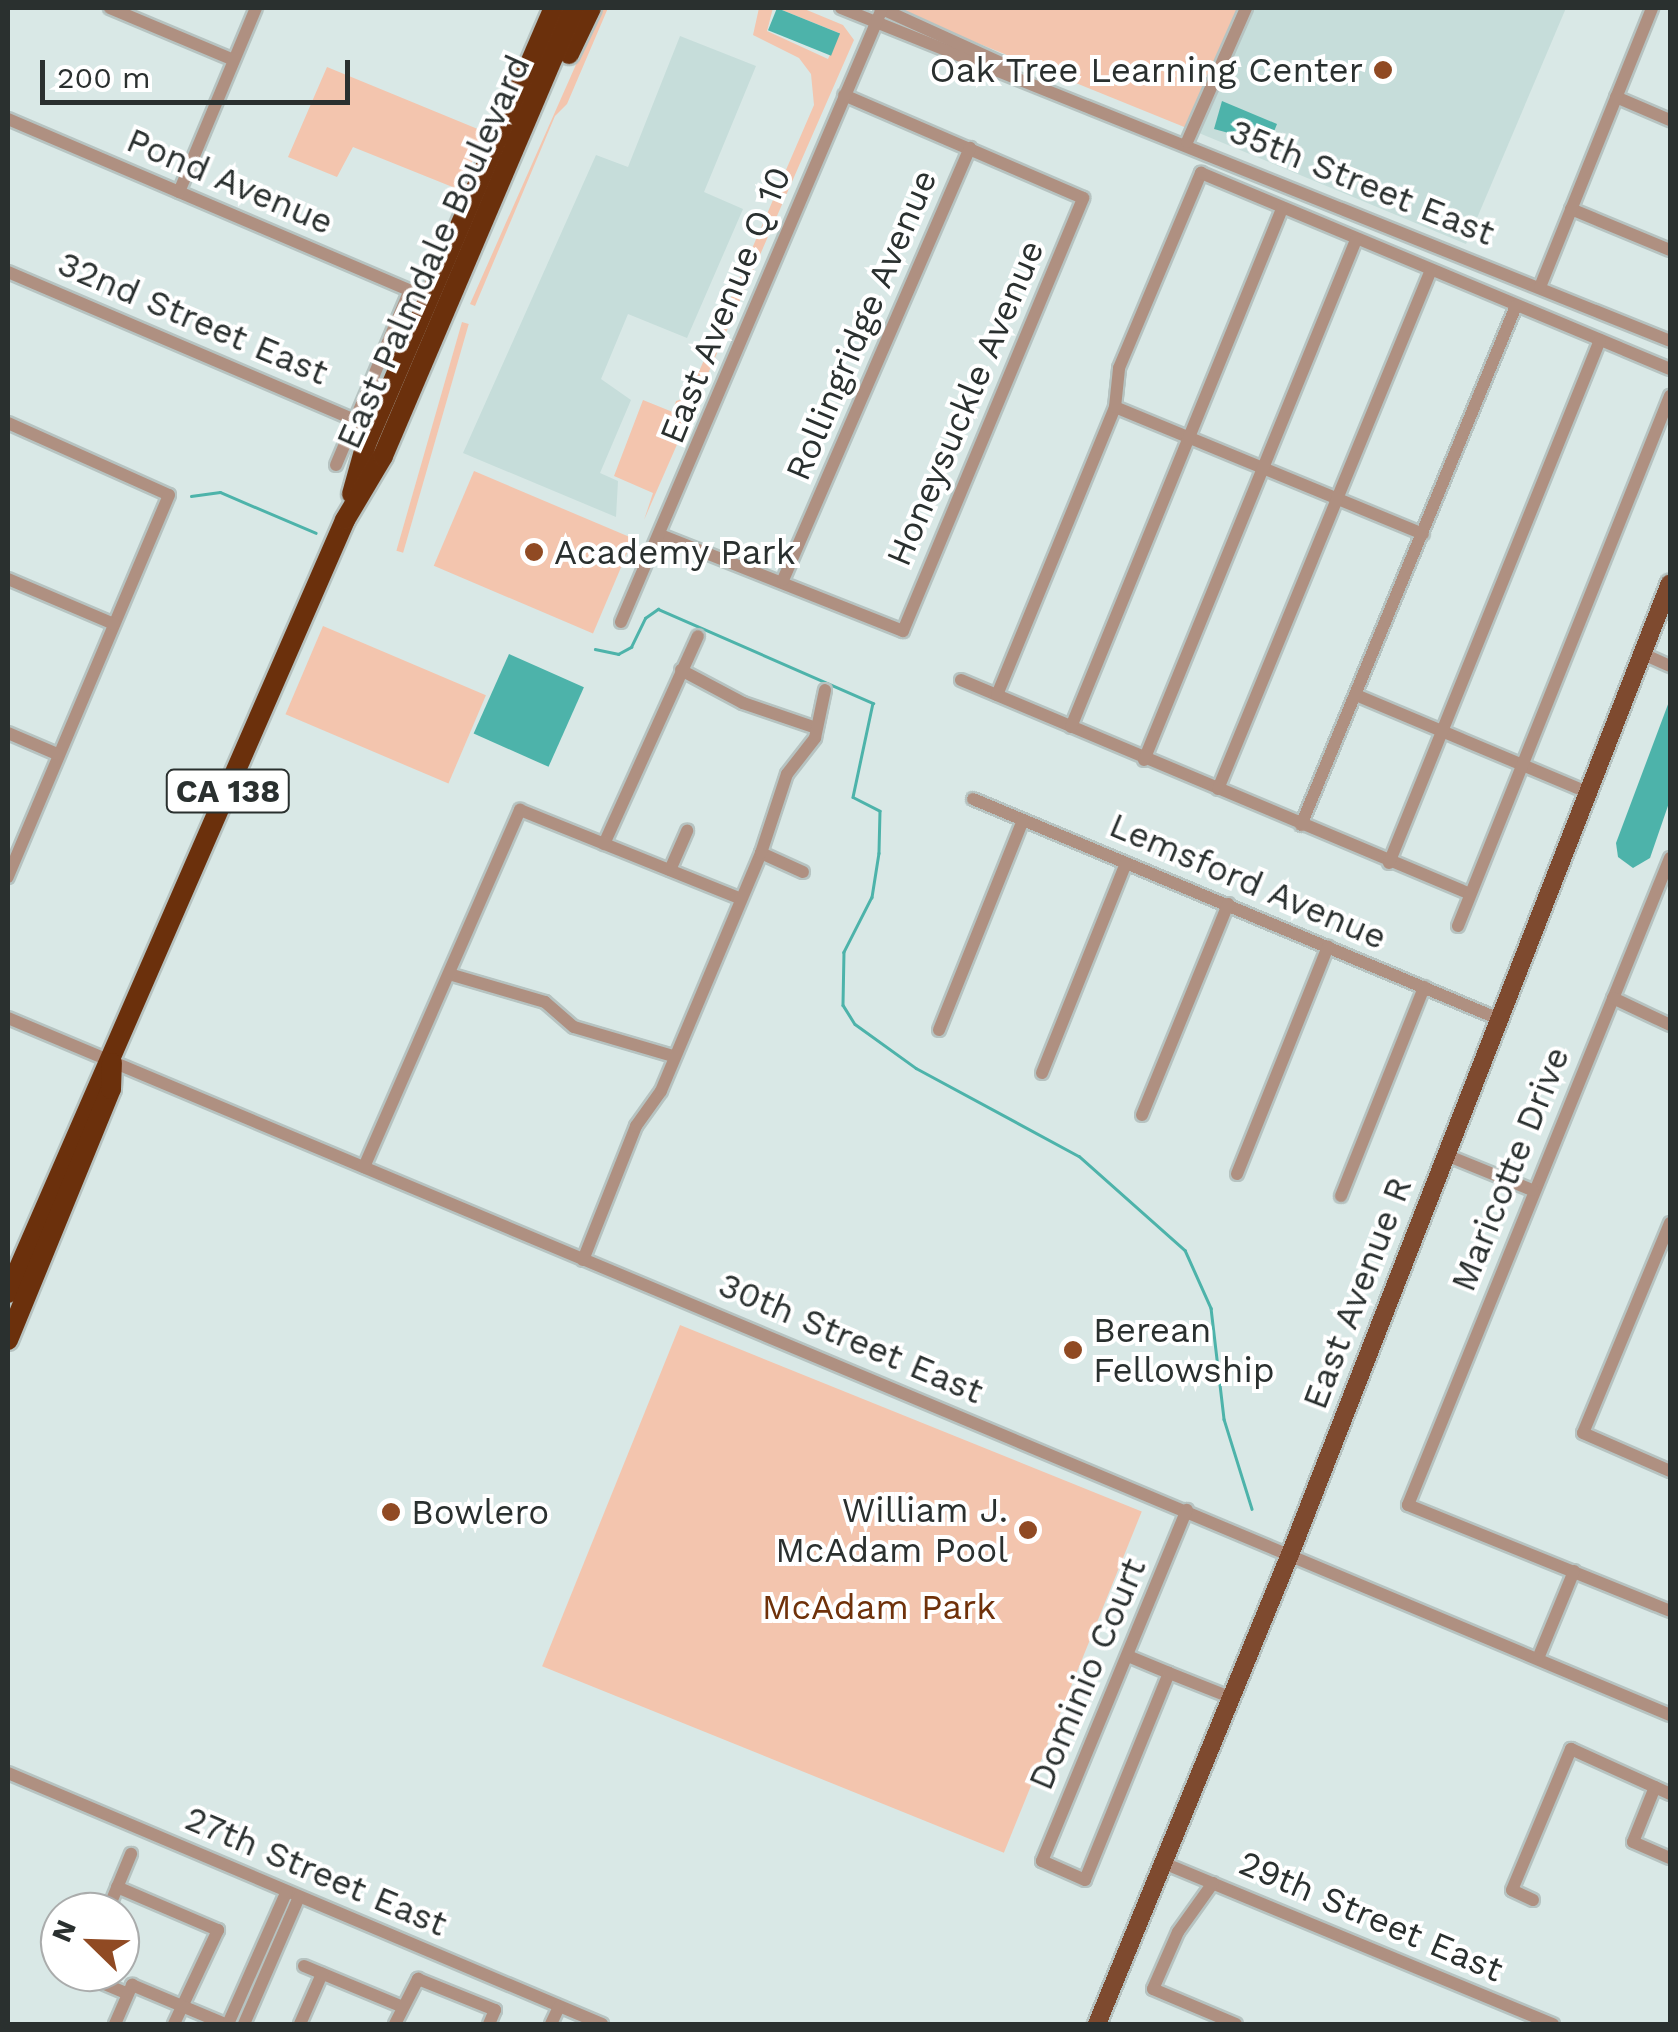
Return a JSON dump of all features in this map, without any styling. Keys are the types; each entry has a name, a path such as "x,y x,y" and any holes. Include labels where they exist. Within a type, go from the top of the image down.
{"highway":[{"name":"East Palmdale Boulevard","path":"345,520 366,444 419,294 554,8"},
{"name":"East Palmdale Boulevard","path":"8,1292 94,1086 112,1063 345,520 386,448 574,8"},
{"path":"516,146 534,126 591,8"},
{"path":"386,448 415,412 458,310"},
{"name":"East Palmdale Boulevard","path":"8,1340 111,1089 112,1063"}],"main road":[{"name":"East Avenue R","path":"1098,2024 1291,1552 1670,582"}],"street":[{"path":"110,8 234,60"},
{"path":"178,192 256,8"},
{"name":"35th Street East","path":"841,8 1187,142 1670,341"},
{"name":"35th Street East","path":"881,8 1031,80"},
{"name":"East Avenue Q 10","path":"621,622 663,536 881,8"},
{"path":"1187,142 1246,8"},
{"path":"1540,288 1652,8"},
{"path":"844,95 970,148"},
{"path":"1616,97 1670,120"},
{"name":"Pond Avenue","path":"8,119 419,294"},
{"name":"Honeysuckle Avenue","path":"783,580 903,631 1083,198 970,148"},
{"name":"Rollingridge Avenue","path":"783,580 970,148"},
{"path":"997,695 1115,406 1119,368 1200,173 1670,369"},
{"path":"1571,209 1670,250"},
{"path":"1071,727 1282,210"},
{"path":"1144,760 1356,240"},
{"path":"1218,789 1431,270"},
{"name":"32nd Street East","path":"8,272 355,420"},
{"path":"336,465 419,294"},
{"path":"1302,825 1516,306"},
{"path":"1389,862 1600,340"},
{"path":"1458,926 1670,396"},
{"path":"1115,406 1422,534"},
{"path":"8,423 169,495 9,871"},
{"path":"663,536 783,580"},
{"path":"8,579 114,624"},
{"path":"604,844 698,636"},
{"path":"1643,654 1670,666"},
{"path":"681,670 743,702 816,728"},
{"path":"961,680 1470,894"},
{"path":"584,1260 636,1126 661,1091 761,853 787,774 816,728 825,690"},
{"path":"1356,696 1589,794"},
{"path":"8,733 57,754"},
{"name":"Lemsford Avenue","path":"973,799 1499,1020"},
{"path":"364,1167 520,810 740,898"},
{"path":"939,1030 1024,820"},
{"path":"670,870 687,832"},
{"path":"761,853 803,872"},
{"name":"Maricotte Drive","path":"1574,1571 1408,1505 1532,1190 1612,998 1666,884 1670,858"},
{"path":"1042,1074 1126,863"},
{"path":"1142,1115 1228,904"},
{"path":"1237,1174 1328,948"},
{"path":"449,974 545,1002 574,1027 674,1056"},
{"path":"1342,1196 1424,987"},
{"path":"1612,998 1670,1024"},
{"name":"30th Street East","path":"8,1018 1539,1656 1670,1715"},
{"path":"1446,1156 1532,1190"},
{"path":"1670,1223 1583,1433 1670,1471"},
{"name":"Dominio Court","path":"1169,1673 1084,1880 1042,1861 1188,1510"},
{"path":"1539,1656 1574,1571 1670,1612"},
{"path":"1128,1656 1232,1698"},
{"path":"1533,1900 1512,1890 1571,1749 1670,1794"},
{"name":"27th Street East","path":"8,1773 602,2024"},
{"path":"1655,1787 1633,1842 1670,1858"},
{"path":"115,1892 131,1854"},
{"name":"29th Street East","path":"1166,1864 1553,2024"},
{"path":"1213,1883 1178,1932 1153,1989 1236,2024"},
{"path":"117,1887 218,1930 174,2024"},
{"path":"136,1992 227,2024 293,1894"},
{"path":"244,2024 293,1894"},
{"path":"304,1966 403,2007"},
{"path":"300,2024 322,1974"},
{"path":"396,2024 418,1978 495,2010 489,2024"},
{"path":"115,2024 129,1992"},
{"path":"551,2024 558,2007"}],"shaded area":[{"name":"Oak Tree Learning Center","path":"1253,8 1566,8 1466,244 1199,133"},
{"path":"680,36 756,66 704,192 743,209 687,338 628,314 601,379 631,400 600,473 618,481 616,517 463,453 596,155 628,167"}],"green space":[{"path":"601,8 608,8 567,104 555,116 475,306 470,304"},
{"path":"759,8 773,8 767,31 828,59 839,33 777,8 802,8 843,25 854,40 644,520 653,493 614,476 643,400 685,417 673,411 676,401 688,397 814,105 811,74 799,58 753,35"},
{"path":"891,8 1253,8 1199,133"},
{"path":"327,67 485,132 460,190 353,147 337,177 288,157"},
{"path":"462,322 469,324 403,553 396,551"},
{"name":"Academy Park","path":"474,471 633,539 593,633 434,566"},
{"path":"323,626 486,695 448,784 285,714"},
{"name":"McAdam Park","path":"680,1325 1142,1512 1004,1853 542,1666"}],"water":[{"path":"777,8 840,33 831,56 768,30"},
{"path":"1222,101 1277,124 1269,144 1214,129"},
{"path":"509,654 584,687 549,767 474,733"},
{"path":"1670,699 1670,800 1650,858 1633,868 1618,857 1616,843"}],"waterway":[{"path":"191,496 220,492 316,533"},
{"path":"595,649 618,654 631,647 645,618 658,609 873,703 853,797 880,811 879,853 872,897 844,952 843,1005 855,1024 916,1068 1079,1156 1185,1250 1211,1308 1224,1419 1252,1509"}],"place":[{"name":"Oak Tree Learning Center","path":"1383,70"},
{"name":"Academy Park","path":"534,552"},
{"name":"Berean Fellowship","path":"1073,1350"},
{"name":"Bowlero","path":"391,1512"},
{"name":"William J. McAdam Pool","path":"1028,1530"}]}
